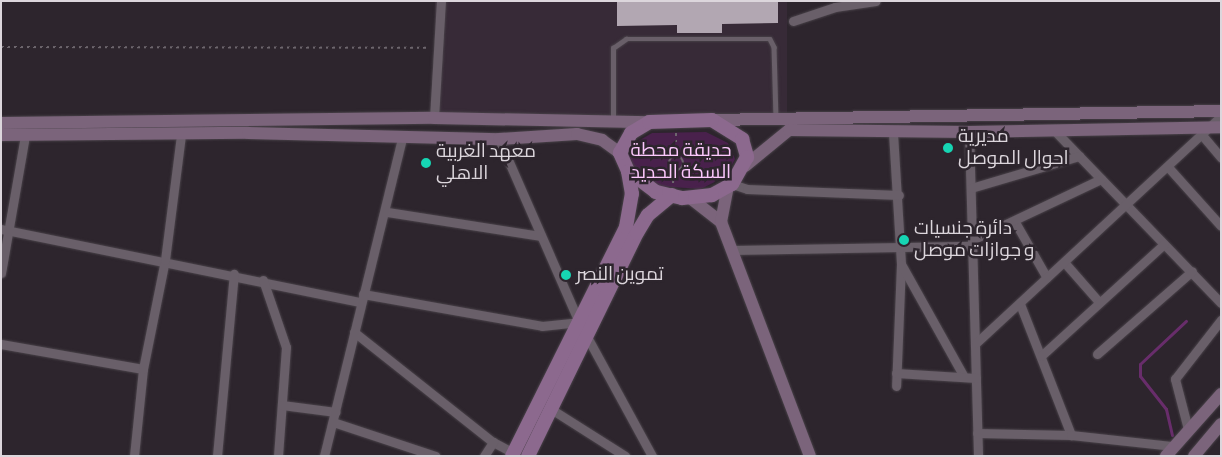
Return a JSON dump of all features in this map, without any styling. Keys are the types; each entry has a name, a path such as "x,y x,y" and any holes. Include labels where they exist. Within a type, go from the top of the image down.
{"main road":[{"path":"1,124 434,118 649,122 1221,111"},
{"path":"712,120 742,139 746,147 745,166"},
{"path":"620,153 631,133 649,122"},
{"path":"810,456 722,222 730,186 745,166 789,130 969,132 1211,130"},
{"path":"1,136 25,134 181,135 402,139 499,138 577,134 602,140 620,153 628,171 630,216 513,454"},
{"path":"628,171 656,192 672,195 690,197 730,186"},
{"path":"528,456 642,224 672,195"},
{"path":"690,197 722,222"},
{"path":"1169,451 1221,394"},
{"path":"1194,456 1221,424"}],"street":[{"path":"434,118 436,48 441,1"},
{"path":"792,21 876,1"},
{"path":"976,343 1127,204 1211,130 1221,116"},
{"path":"1053,130 1127,204 1221,303"},
{"path":"1211,130 1221,158"},
{"path":"893,132 899,195 898,247 901,264 896,386"},
{"path":"969,132 978,456"},
{"path":"1,272 5,230 25,134"},
{"path":"134,456 143,369 165,260 181,135"},
{"path":"499,138 579,322 652,456"},
{"path":"324,456 362,298 387,212 402,139"},
{"path":"971,188 1079,156"},
{"path":"1168,167 1221,226"},
{"path":"732,250 898,247 973,243 1101,179"},
{"path":"730,186 747,189 899,195"},
{"path":"387,212 540,236"},
{"path":"1014,222 1047,278"},
{"path":"5,230 362,298 542,326 579,322"},
{"path":"1041,356 1164,244"},
{"path":"1064,262 1099,302"},
{"path":"901,264 962,375"},
{"path":"1097,354 1192,271"},
{"path":"217,456 234,274"},
{"path":"263,280 286,347 278,456"},
{"path":"1020,304 1071,435"},
{"path":"1188,430 1175,379 1221,320"},
{"path":"354,332 493,442 513,454"},
{"path":"1,344 143,369"},
{"path":"896,373 962,375 976,378"},
{"path":"282,405 336,412"},
{"path":"551,410 625,456"},
{"path":"333,422 434,456"},
{"path":"977,432 1071,435 1169,451"},
{"path":"484,456 493,442"}],"lane":[{"path":"613,121 615,44 621,40 663,39 772,40 776,119"}],"path":[{"path":"1,47 436,48"},
{"path":"676,121 676,156 683,164 677,170 668,164 676,156"}],"shaded area":[{"path":"435,1 787,1 787,118 435,118"}],"green space":[{"name":"حديقة محطة السكة الحديد","path":"706,132 728,143 735,159 726,176 701,189 656,186 634,169 627,156 635,143 652,133"}],"building":[{"path":"617,1 778,1 778,23 722,24 722,33 677,33 677,25 617,26"}],"waterway":[{"path":"1172,435 1166,409 1140,376 1140,364 1186,321"}],"place":[{"name":"مديرية احوال الموصل","path":"948,148"},
{"name":"معهد الغربية الاهلي","path":"426,163"},
{"name":"دائرة جنسيات و جوازات موصل","path":"904,240"},
{"name":"تموين النصر","path":"566,275"}]}
